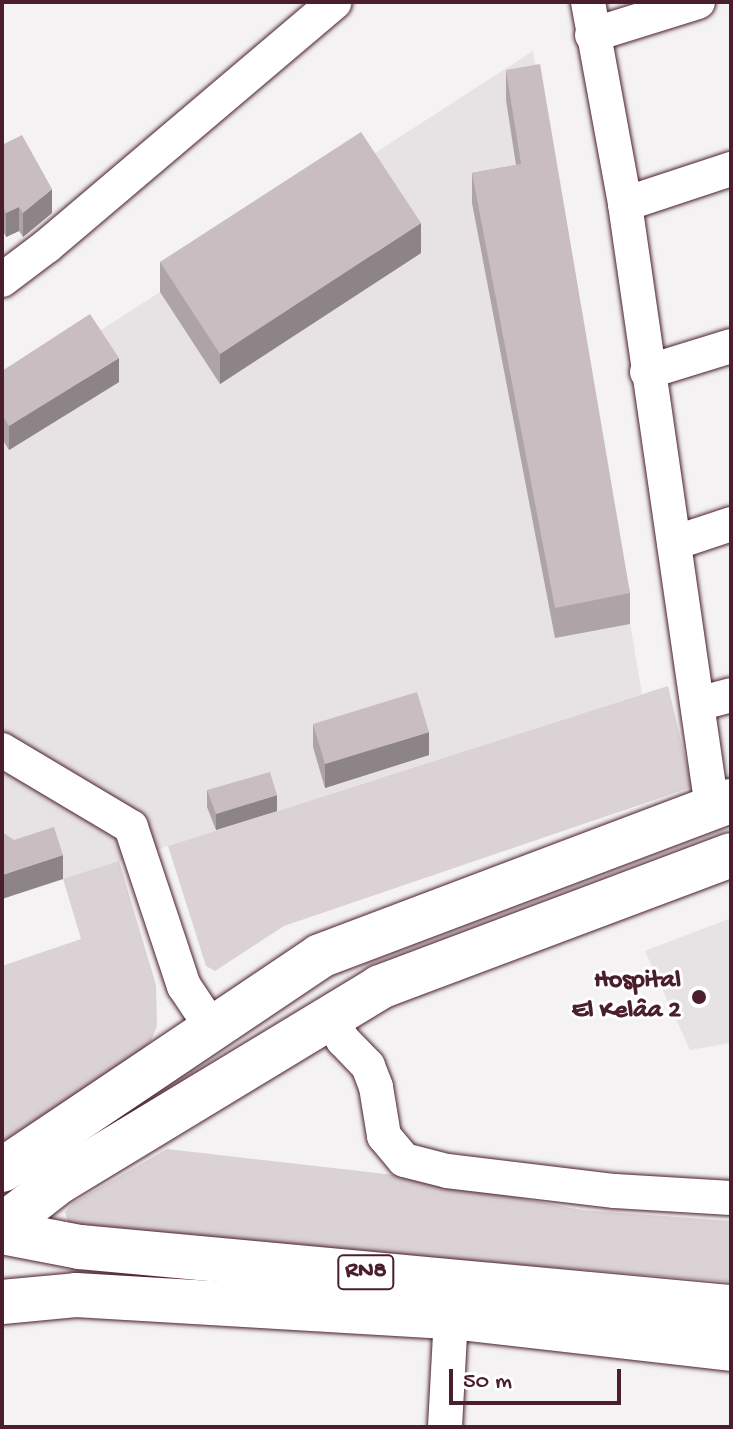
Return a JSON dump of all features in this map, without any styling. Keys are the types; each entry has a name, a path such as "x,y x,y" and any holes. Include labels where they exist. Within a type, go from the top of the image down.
{"main road":[{"path":"57,1183 16,1159 297,969 358,939 722,805"},
{"path":"2,1281 8,1248 2,1230 57,1183 329,1016 380,987 731,855"},
{"path":"162,1063 186,1102"},
{"name":"RN8","path":"2,1230 80,1247 731,1307"},
{"path":"76,1295 80,1247"},
{"name":"RN8","path":"2,1302 76,1295 451,1317 731,1349"}],"street":[{"path":"2,280 47,246 335,2"},
{"path":"588,2 625,204 647,372 698,704 722,805"},
{"path":"592,35 698,2"},
{"path":"625,204 731,169"},
{"path":"647,372 731,346"},
{"path":"674,543 731,524"},
{"path":"698,704 731,695"},
{"path":"2,750 131,827 184,986 212,1028"},
{"path":"329,1016 343,1040 368,1066 376,1087 379,1121 384,1136 404,1160 447,1171 615,1191 731,1198"},
{"path":"445,1427 451,1317"}],"shaded area":[{"path":"533,51 642,694 2,899 2,394"},
{"path":"668,686 692,787 284,926 215,971 206,966 168,846"},
{"path":"119,861 156,985 157,1026 151,1041 136,1056 2,1142 2,966 81,939 63,879"},
{"name":"Hospital El Kelâa 2","path":"731,918 731,1043 690,1050 645,951"},
{"path":"167,1149 412,1177 582,1210 731,1221 731,1282 70,1228 65,1212 73,1203"}],"building":[{"path":"540,64 630,593 555,608 472,173 521,164 506,70"},
{"path":"361,132 421,223 220,354 160,262"},
{"path":"22,135 52,189 23,213 19,207 6,213 2,206 2,145"},
{"path":"90,314 119,358 9,426 2,415 2,371"},
{"path":"417,692 429,732 325,764 313,724"},
{"path":"270,772 277,795 216,814 207,790"},
{"path":"54,827 63,855 2,875 2,832 14,840"}],"place":[{"name":"Hospital El Kelâa 2","path":"699,997"}]}
